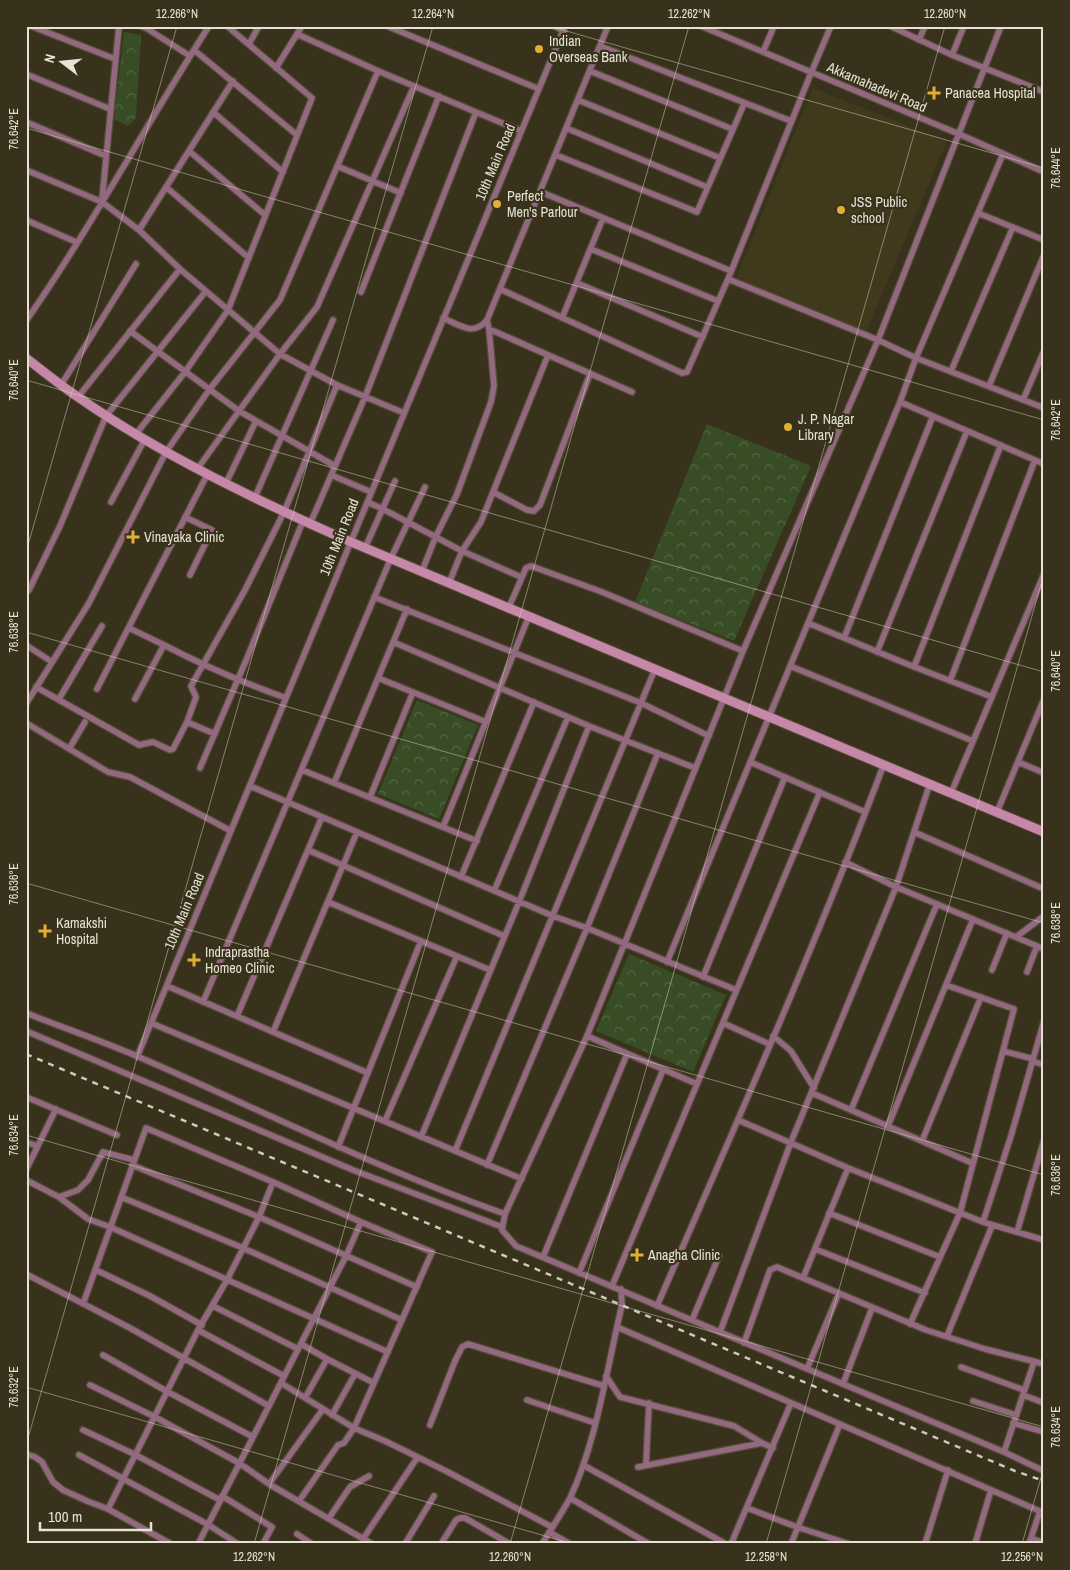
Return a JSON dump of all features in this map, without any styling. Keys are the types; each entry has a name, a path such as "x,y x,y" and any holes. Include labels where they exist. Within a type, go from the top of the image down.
{"street":[{"path":"31,26 115,59"},
{"path":"102,202 118,26"},
{"path":"26,321 145,133 209,26"},
{"path":"136,434 185,372 228,310 312,98 228,26"},
{"path":"249,44 259,26"},
{"path":"276,68 302,26"},
{"path":"387,26 539,89"},
{"path":"554,26 564,28"},
{"path":"443,318 472,330 480,328 487,320 608,26"},
{"name":"Akkamahadevi Road","path":"701,26 959,134 1044,172"},
{"path":"763,52 774,26"},
{"path":"500,290 684,373 690,370 831,26"},
{"path":"890,26 952,55 1044,92"},
{"path":"919,40 925,26"},
{"path":"952,55 964,26"},
{"path":"1001,26 878,340 743,651 626,944 587,1036 505,1214 502,1230 516,1246 1004,1452 1044,1471"},
{"path":"145,27 190,56"},
{"name":"10th Main Road","path":"138,1057 564,28"},
{"path":"297,34 521,132"},
{"path":"600,46 791,121"},
{"path":"194,50 297,135"},
{"path":"26,704 89,603 166,452 209,390 280,300 378,71"},
{"path":"590,71 732,129"},
{"path":"26,74 110,109"},
{"path":"139,230 233,81"},
{"path":"198,468 280,354 317,307 414,86"},
{"path":"362,292 439,96"},
{"path":"578,100 720,158"},
{"path":"556,155 697,212 744,104"},
{"path":"213,112 283,172"},
{"path":"200,768 307,522 331,475 365,397 476,112"},
{"path":"26,122 106,156"},
{"path":"566,128 707,187"},
{"path":"188,151 266,215"},
{"path":"667,962 900,402 916,358 1003,154"},
{"path":"337,166 401,193"},
{"path":"26,170 102,202 139,230 180,269 280,354 337,385 404,413"},
{"path":"166,187 249,258"},
{"path":"540,192 731,271"},
{"path":"978,214 1044,240"},
{"path":"562,318 603,218"},
{"path":"26,220 76,242"},
{"path":"951,371 1013,227"},
{"path":"591,249 718,301"},
{"path":"988,386 1044,254"},
{"path":"61,385 136,264"},
{"path":"78,397 180,269"},
{"path":"728,279 878,340 916,358 1044,408"},
{"path":"577,282 703,337"},
{"path":"29,590 60,526 106,416 206,291"},
{"path":"255,497 333,320"},
{"path":"422,571 436,536 457,494 494,392 487,320"},
{"path":"489,329 632,392"},
{"path":"130,331 239,411 335,466"},
{"path":"1022,400 1044,351"},
{"path":"449,583 462,552 480,522 548,355"},
{"path":"26,358 106,416 166,452 284,512 365,548 1044,832"},
{"path":"493,492 527,510 534,511 540,505 590,374"},
{"path":"36,687 139,745 153,742 172,750 187,722 196,697 191,688 245,590 284,512 337,385"},
{"path":"900,402 1044,464"},
{"path":"844,638 933,416"},
{"path":"226,483 256,421"},
{"path":"877,652 967,431"},
{"path":"111,502 145,439"},
{"path":"914,667 1001,445"},
{"path":"950,680 1035,460"},
{"path":"97,689 208,473"},
{"path":"331,475 371,492"},
{"path":"365,548 395,481"},
{"path":"203,1002 374,597 425,486"},
{"path":"367,502 384,508 462,552 521,577"},
{"path":"185,518 212,530 190,575"},
{"path":"509,607 521,577 526,568 531,566 602,592 743,651"},
{"path":"951,793 1044,574"},
{"path":"374,597 641,703 709,736"},
{"path":"334,783 407,609"},
{"path":"443,827 529,616"},
{"path":"808,623 914,667 992,696"},
{"path":"59,699 102,626"},
{"path":"129,628 203,666 286,698"},
{"path":"393,642 589,726 695,768"},
{"path":"26,645 52,662"},
{"path":"135,699 164,645"},
{"path":"790,666 973,742"},
{"path":"455,1151 655,669"},
{"path":"378,678 486,722"},
{"path":"370,797 413,692"},
{"path":"997,812 1044,698"},
{"path":"462,877 534,702"},
{"path":"494,891 568,717"},
{"path":"1036,718 1044,721"},
{"path":"70,748 85,722"},
{"path":"187,722 215,734"},
{"path":"26,723 108,772 130,777 231,831"},
{"path":"421,1137 519,902 589,726"},
{"path":"487,1165 587,928 658,753"},
{"path":"750,762 866,812"},
{"path":"1018,762 1044,773"},
{"path":"657,1306 738,1120 866,812 884,764"},
{"path":"302,770 477,841"},
{"path":"703,977 785,778"},
{"path":"720,1332 791,1142 896,887 930,784"},
{"path":"250,786 552,916 587,928 736,990"},
{"path":"612,1286 820,792"},
{"path":"237,1016 322,817"},
{"path":"272,1032 357,832"},
{"path":"914,832 1044,888"},
{"path":"308,850 504,936"},
{"path":"845,862 896,887 1044,949"},
{"path":"328,902 490,970"},
{"path":"851,1110 936,904"},
{"path":"1016,937 1044,916"},
{"path":"888,1126 973,919"},
{"path":"992,970 1007,933"},
{"path":"338,1147 355,1109 421,941"},
{"path":"1027,972 1037,946"},
{"path":"385,1121 457,956"},
{"path":"910,1324 960,1213 1014,1009 946,985"},
{"path":"167,986 368,1073"},
{"path":"922,1141 981,997"},
{"path":"26,1013 138,1057 338,1147 476,1204 505,1214"},
{"path":"983,1222 1011,1136 1044,1021"},
{"path":"151,1023 522,1180"},
{"path":"723,1023 769,1044"},
{"path":"26,1031 352,1170 502,1227"},
{"path":"587,1036 698,1084"},
{"path":"773,1036 791,1051 813,1090 851,1110 972,1163"},
{"path":"1003,1051 1044,1064"},
{"path":"543,1257 627,1054"},
{"path":"579,1273 664,1070"},
{"path":"26,1097 117,1135"},
{"path":"26,1170 56,1109"},
{"path":"738,1120 848,1168 992,1226 1044,1240"},
{"path":"83,1304 120,1196 146,1128 432,1252 354,1428 344,1443 338,1445 300,1501"},
{"path":"1017,1232 1044,1140"},
{"path":"26,1142 37,1146"},
{"path":"58,1197 78,1190 88,1180 103,1152 259,1216 416,1287"},
{"path":"803,1278 848,1168"},
{"path":"26,1180 58,1197 88,1219 110,1227 388,1352"},
{"path":"108,1509 134,1454 168,1392 200,1327 227,1280 259,1216 273,1182"},
{"path":"120,1196 243,1248 402,1320"},
{"path":"829,1213 940,1256"},
{"path":"198,1544 346,1256 361,1222"},
{"path":"947,1336 992,1226"},
{"path":"815,1249 925,1293"},
{"path":"692,1320 718,1256"},
{"path":"744,1342 770,1270 777,1267 910,1324 985,1349 1044,1364"},
{"path":"96,1270 150,1296 284,1376"},
{"path":"26,1274 185,1358 269,1406"},
{"path":"542,1544 570,1498 583,1465 595,1423 622,1305 621,1289"},
{"path":"807,1369 839,1293"},
{"path":"212,1306 374,1383"},
{"path":"844,1384 872,1308"},
{"path":"617,1327 1042,1512 1030,1541 1044,1544"},
{"path":"430,1425 455,1361 462,1347 468,1344 604,1386"},
{"path":"103,1355 253,1437"},
{"path":"305,1398 327,1359"},
{"path":"1004,1452 1034,1362"},
{"path":"960,1367 1044,1403"},
{"path":"332,1414 354,1374"},
{"path":"606,1376 620,1397 734,1426 773,1448"},
{"path":"281,1383 354,1428 385,1441 417,1458 551,1530 570,1544"},
{"path":"90,1385 239,1463 269,1484 372,1544"},
{"path":"527,1400 595,1423"},
{"path":"973,1401 1016,1415"},
{"path":"646,1465 649,1403"},
{"path":"731,1544 791,1403"},
{"path":"269,1484 323,1409"},
{"path":"1013,1423 1044,1432"},
{"path":"791,1544 840,1424"},
{"path":"83,1430 221,1498 272,1527 263,1544"},
{"path":"638,1466 762,1443"},
{"path":"26,1454 42,1462 52,1482 63,1490 108,1509 171,1544"},
{"path":"79,1455 207,1524 238,1544"},
{"path":"363,1539 417,1458"},
{"path":"583,1465 726,1544"},
{"path":"924,1544 948,1470"},
{"path":"329,1518 350,1487 369,1476"},
{"path":"975,1544 991,1490"},
{"path":"405,1544 434,1496"},
{"path":"570,1498 649,1544"},
{"path":"747,1508 849,1544"},
{"path":"442,1544 456,1520 465,1518 510,1544"},
{"path":"297,1534 312,1544"}],"shaded area":[{"name":"JSS Public school","path":"813,88 947,141 865,334 736,279"}],"green space":[{"path":"124,32 141,35 136,118 128,126 114,119"},
{"path":"707,424 811,466 734,641 635,602"},
{"path":"417,700 478,725 439,819 378,794"},
{"path":"629,954 726,995 693,1072 596,1031"}],"railway":[{"path":"26,1054 1015,1471 1044,1481"}],"place":[{"name":"Indian Overseas Bank","path":"539,49"},
{"name":"Panacea Hospital","path":"934,93"},
{"name":"Perfect Men's Parlour","path":"497,204"},
{"name":"JSS Public school","path":"841,210"},
{"name":"J. P. Nagar Library","path":"788,427"},
{"name":"Vinayaka Clinic","path":"133,537"},
{"name":"Kamakshi Hospital","path":"45,931"},
{"name":"Indraprastha Homeo Clinic","path":"194,960"},
{"name":"Anagha Clinic","path":"637,1255"}]}
